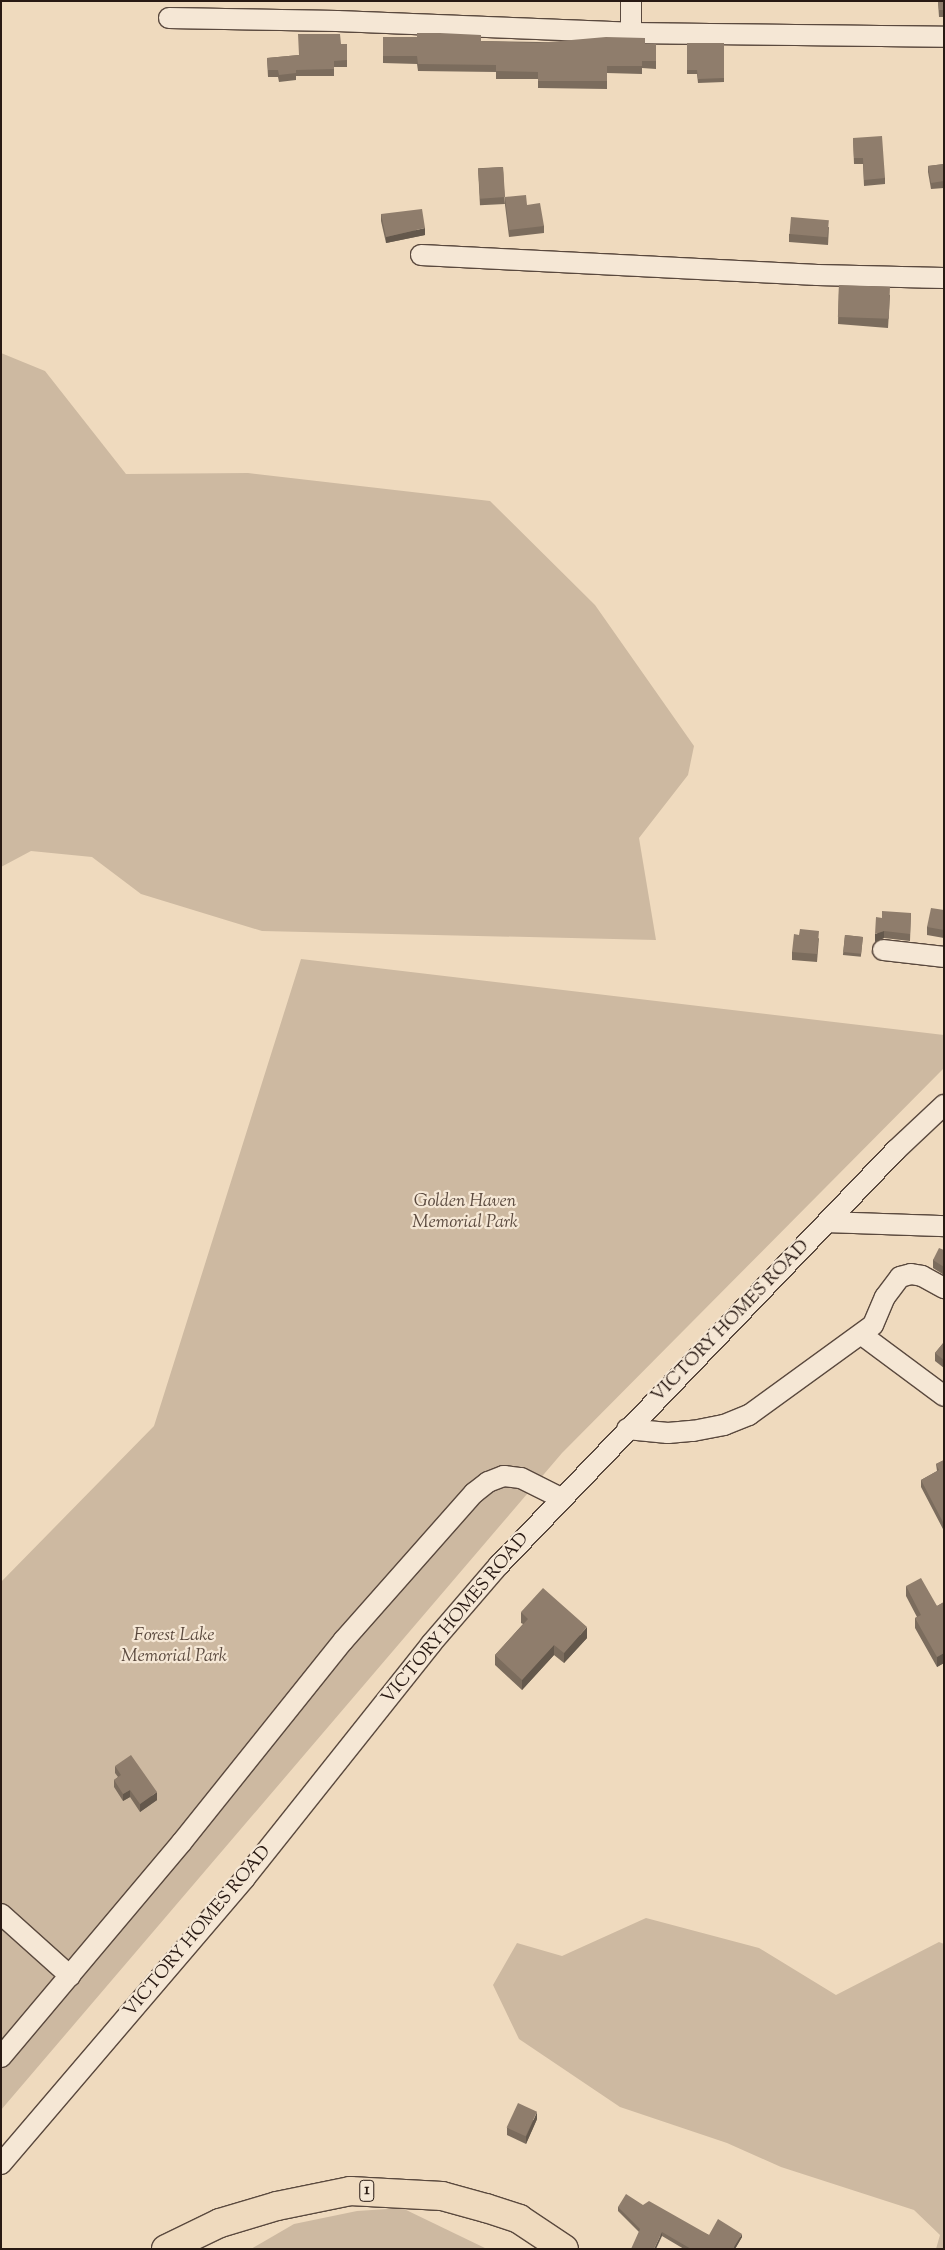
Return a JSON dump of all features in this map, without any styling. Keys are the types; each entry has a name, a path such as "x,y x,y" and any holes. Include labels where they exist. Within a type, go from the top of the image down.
{"highway":[{"name":"1","path":"166,2249 220,2223 277,2206 350,2191 442,2196 477,2205 519,2219 564,2249"}],"street":[{"path":"631,1 631,33"},
{"path":"170,18 337,20 631,33 944,37"},
{"path":"421,255 817,275 944,278"},
{"path":"883,950 944,957"},
{"name":"VICTORY HOMES ROAD","path":"1,2164 245,1878 431,1644 561,1498 944,1105"},
{"path":"828,1222 944,1226"},
{"path":"627,1429 668,1433 693,1431 724,1425 750,1415 873,1325 885,1297 900,1277 911,1274 922,1276 944,1288"},
{"path":"862,1334 944,1396"},
{"path":"1,2057 70,1976 344,1641 474,1493 488,1482 504,1476 521,1478 561,1498"},
{"path":"1,1914 70,1976"}],"green space":[{"path":"1,353 45,371 126,474 248,473 490,501 595,605 694,746 688,775 639,838 656,940 262,931 141,894 92,857 31,851 1,867"},
{"path":"301,959 944,1035 944,1068 562,1453 1,2110 1,1582 154,1426"},
{"path":"646,1918 759,1948 836,1995 939,1942 944,1944 944,2249 936,2249 940,2235 914,2210 781,2167 727,2143 620,2107 519,2039 493,1985 517,1943 562,1956"},
{"path":"402,2208 487,2249 251,2249 294,2224 357,2211"}],"building":[{"path":"938,1 944,1 944,10 939,10"},
{"path":"417,33 481,35 481,41 537,43 606,37 645,38 645,44 656,44 656,61 642,61 642,66 607,66 607,81 538,81 538,72 496,71 496,65 418,64 417,56 383,56 383,37 417,37"},
{"path":"298,34 340,34 341,44 347,44 347,60 334,61 334,69 296,70 296,73 279,75 278,70 268,70 267,58 299,55"},
{"path":"687,43 724,43 724,78 698,79 697,70 687,70"},
{"path":"882,136 885,178 864,180 863,158 854,158 853,138"},
{"path":"944,164 944,181 931,183 928,166"},
{"path":"503,167 505,197 480,199 478,169"},
{"path":"526,195 527,205 540,203 544,226 509,230 505,197"},
{"path":"422,209 425,228 386,237 381,214"},
{"path":"791,217 829,220 827,237 790,234"},
{"path":"839,285 890,287 889,319 838,317"},
{"path":"931,908 944,910 944,930 927,927"},
{"path":"882,911 911,913 910,934 884,931 875,934 876,917 882,918"},
{"path":"800,929 819,931 817,954 792,952 794,934 799,935"},
{"path":"845,935 863,937 861,954 843,952"},
{"path":"939,1248 944,1250 944,1267 933,1260"},
{"path":"944,1342 944,1360 935,1353"},
{"path":"944,1460 944,1524 921,1480 939,1470 936,1464"},
{"path":"921,1578 937,1606 944,1602 944,1653 937,1657 915,1618 921,1615 906,1586"},
{"path":"543,1588 587,1627 564,1653 554,1645 522,1680 495,1655 528,1619 521,1612"},
{"path":"131,1755 157,1792 140,1804 130,1790 123,1794 114,1780 121,1775 115,1766"},
{"path":"518,2103 537,2112 526,2136 507,2127"},
{"path":"626,2194 643,2205 649,2201 709,2235 718,2219 742,2234 734,2249 691,2249 662,2232 654,2249 631,2249 640,2229 618,2207"}],"park label":[{"name":"Golden Haven Memorial Park","path":"465,1213"},
{"name":"Forest Lake Memorial Park","path":"174,1647"}]}
